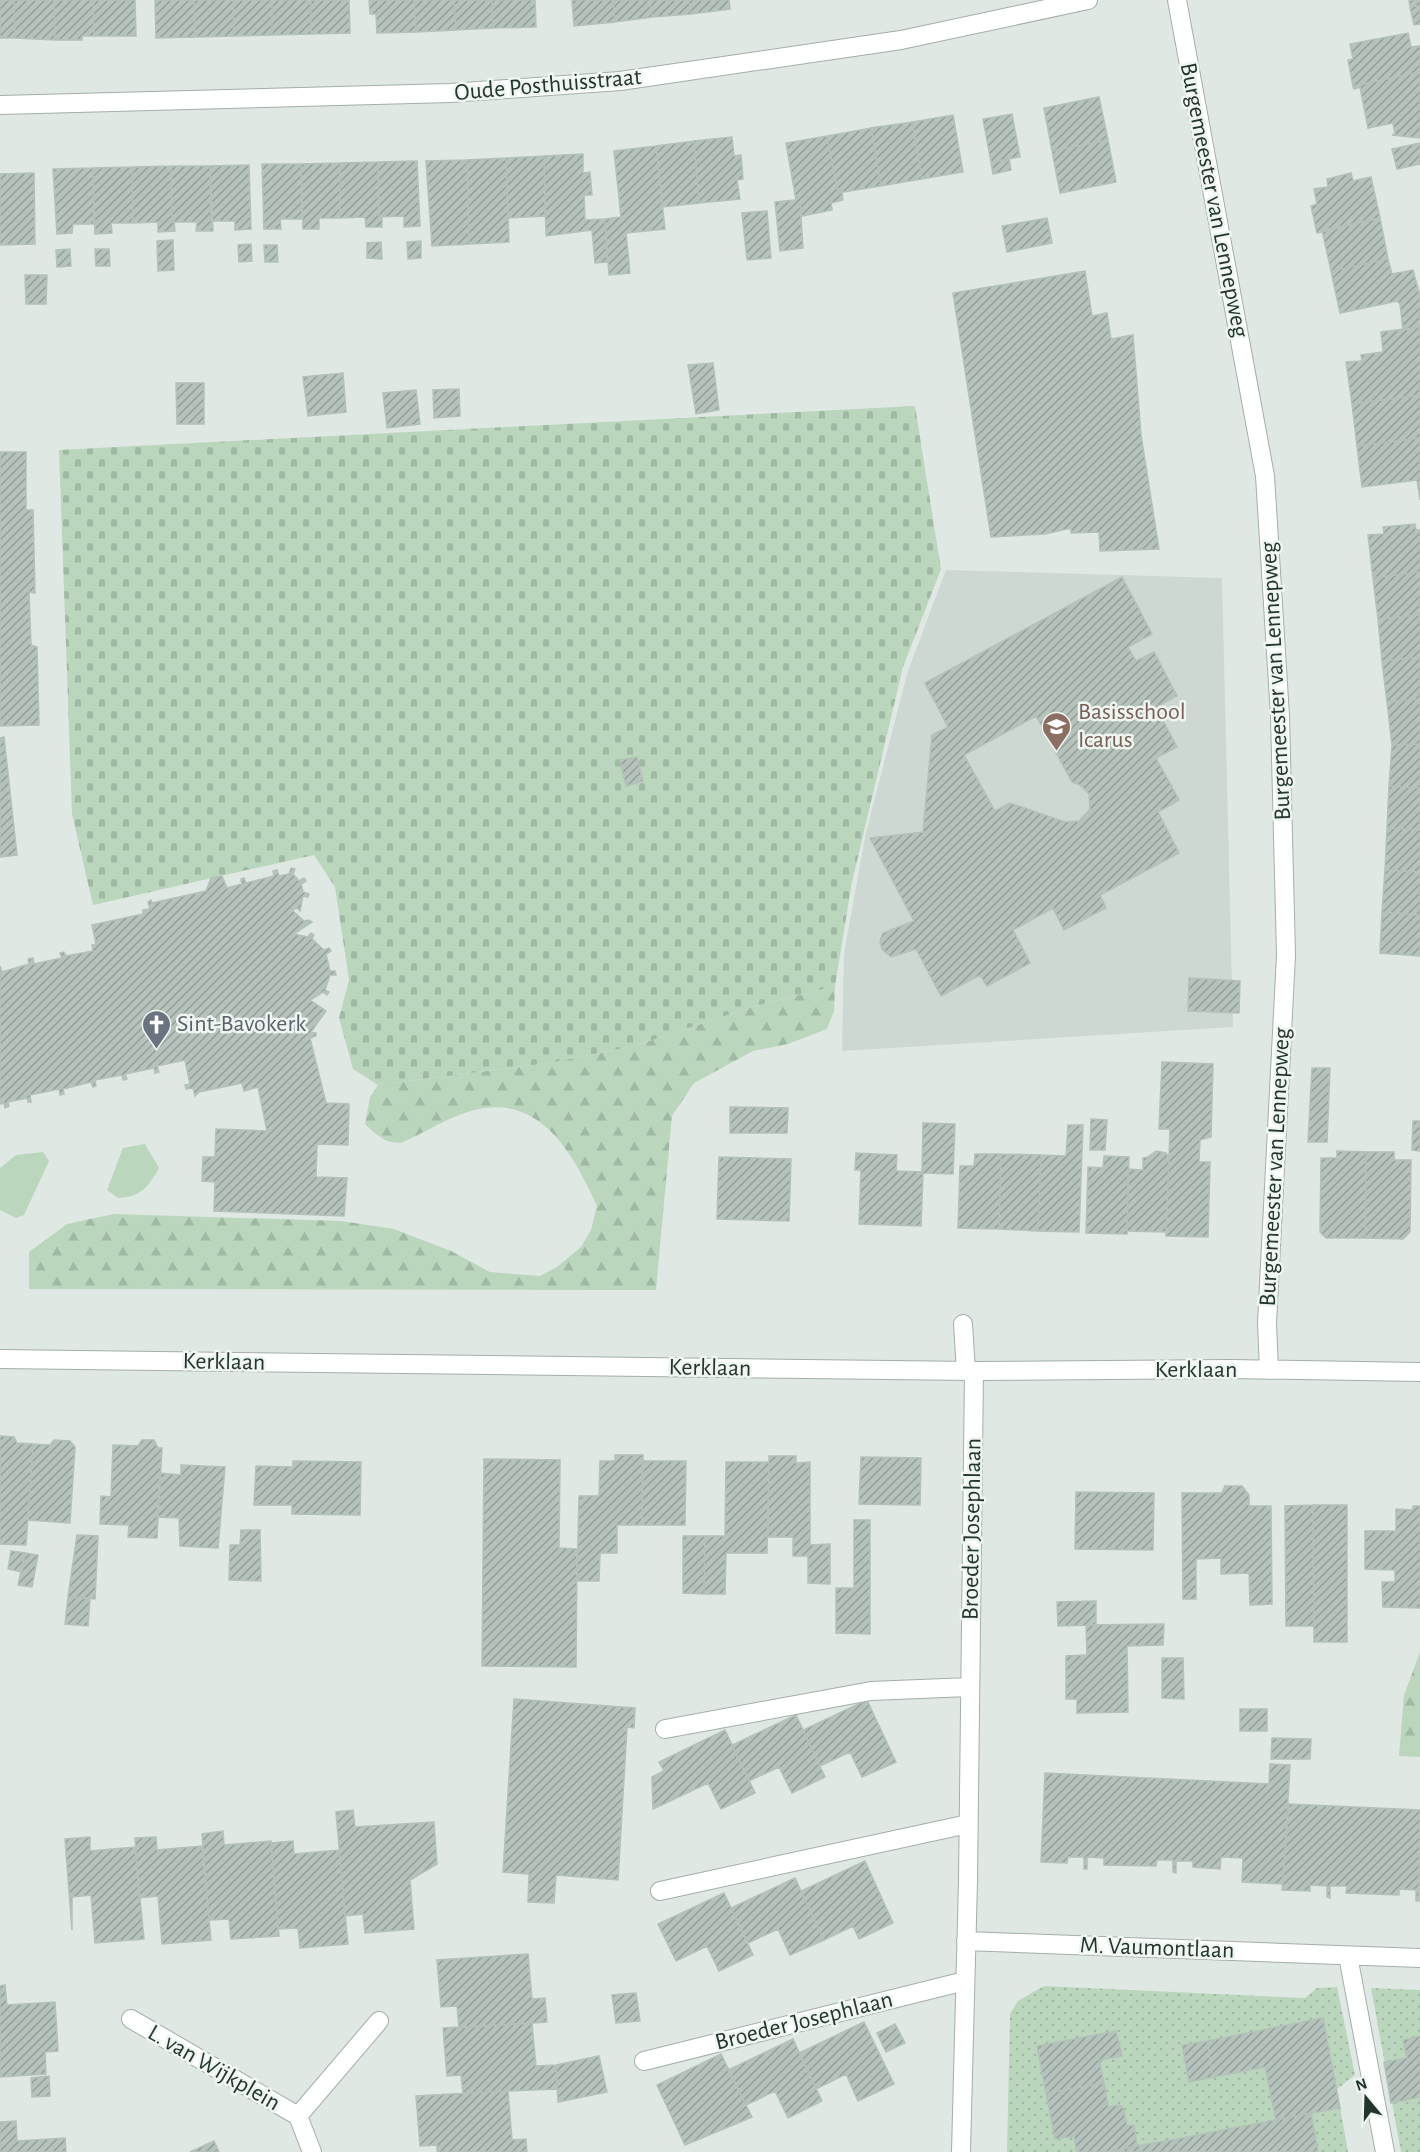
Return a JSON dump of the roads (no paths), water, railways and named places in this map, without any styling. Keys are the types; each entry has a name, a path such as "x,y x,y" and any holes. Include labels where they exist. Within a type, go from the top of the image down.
{"street":[{"name":"Oude Posthuisstraat","path":"0,105 450,93 620,81 901,40 1088,0"},
{"name":"Burgemeester van Lennepweg","path":"1177,0 1265,476 1280,716 1286,955 1267,1323 1269,1370"},
{"name":"Broeder Josephlaan","path":"955,2151 965,1981 968,1824 970,1371 963,1324"},
{"name":"Kerklaan","path":"0,1359 970,1371 1420,1372"},
{"path":"665,1729 871,1691 969,1687"},
{"path":"660,1891 968,1824"},
{"name":"M. Vaumontlaan","path":"966,1941 1420,1958"},
{"path":"1348,1956 1385,2152"},
{"name":"Broeder Josephlaan","path":"644,2061 965,1981"},
{"name":"L. van Wijkplein","path":"130,2019 298,2116 312,2152"},
{"name":"L. van Wijkplein","path":"298,2116 379,2021"}],"place":[{"name":"Basisschool Icarus","path":"1057,752"},
{"name":"Sint-Bavokerk","path":"156,1050"}]}
